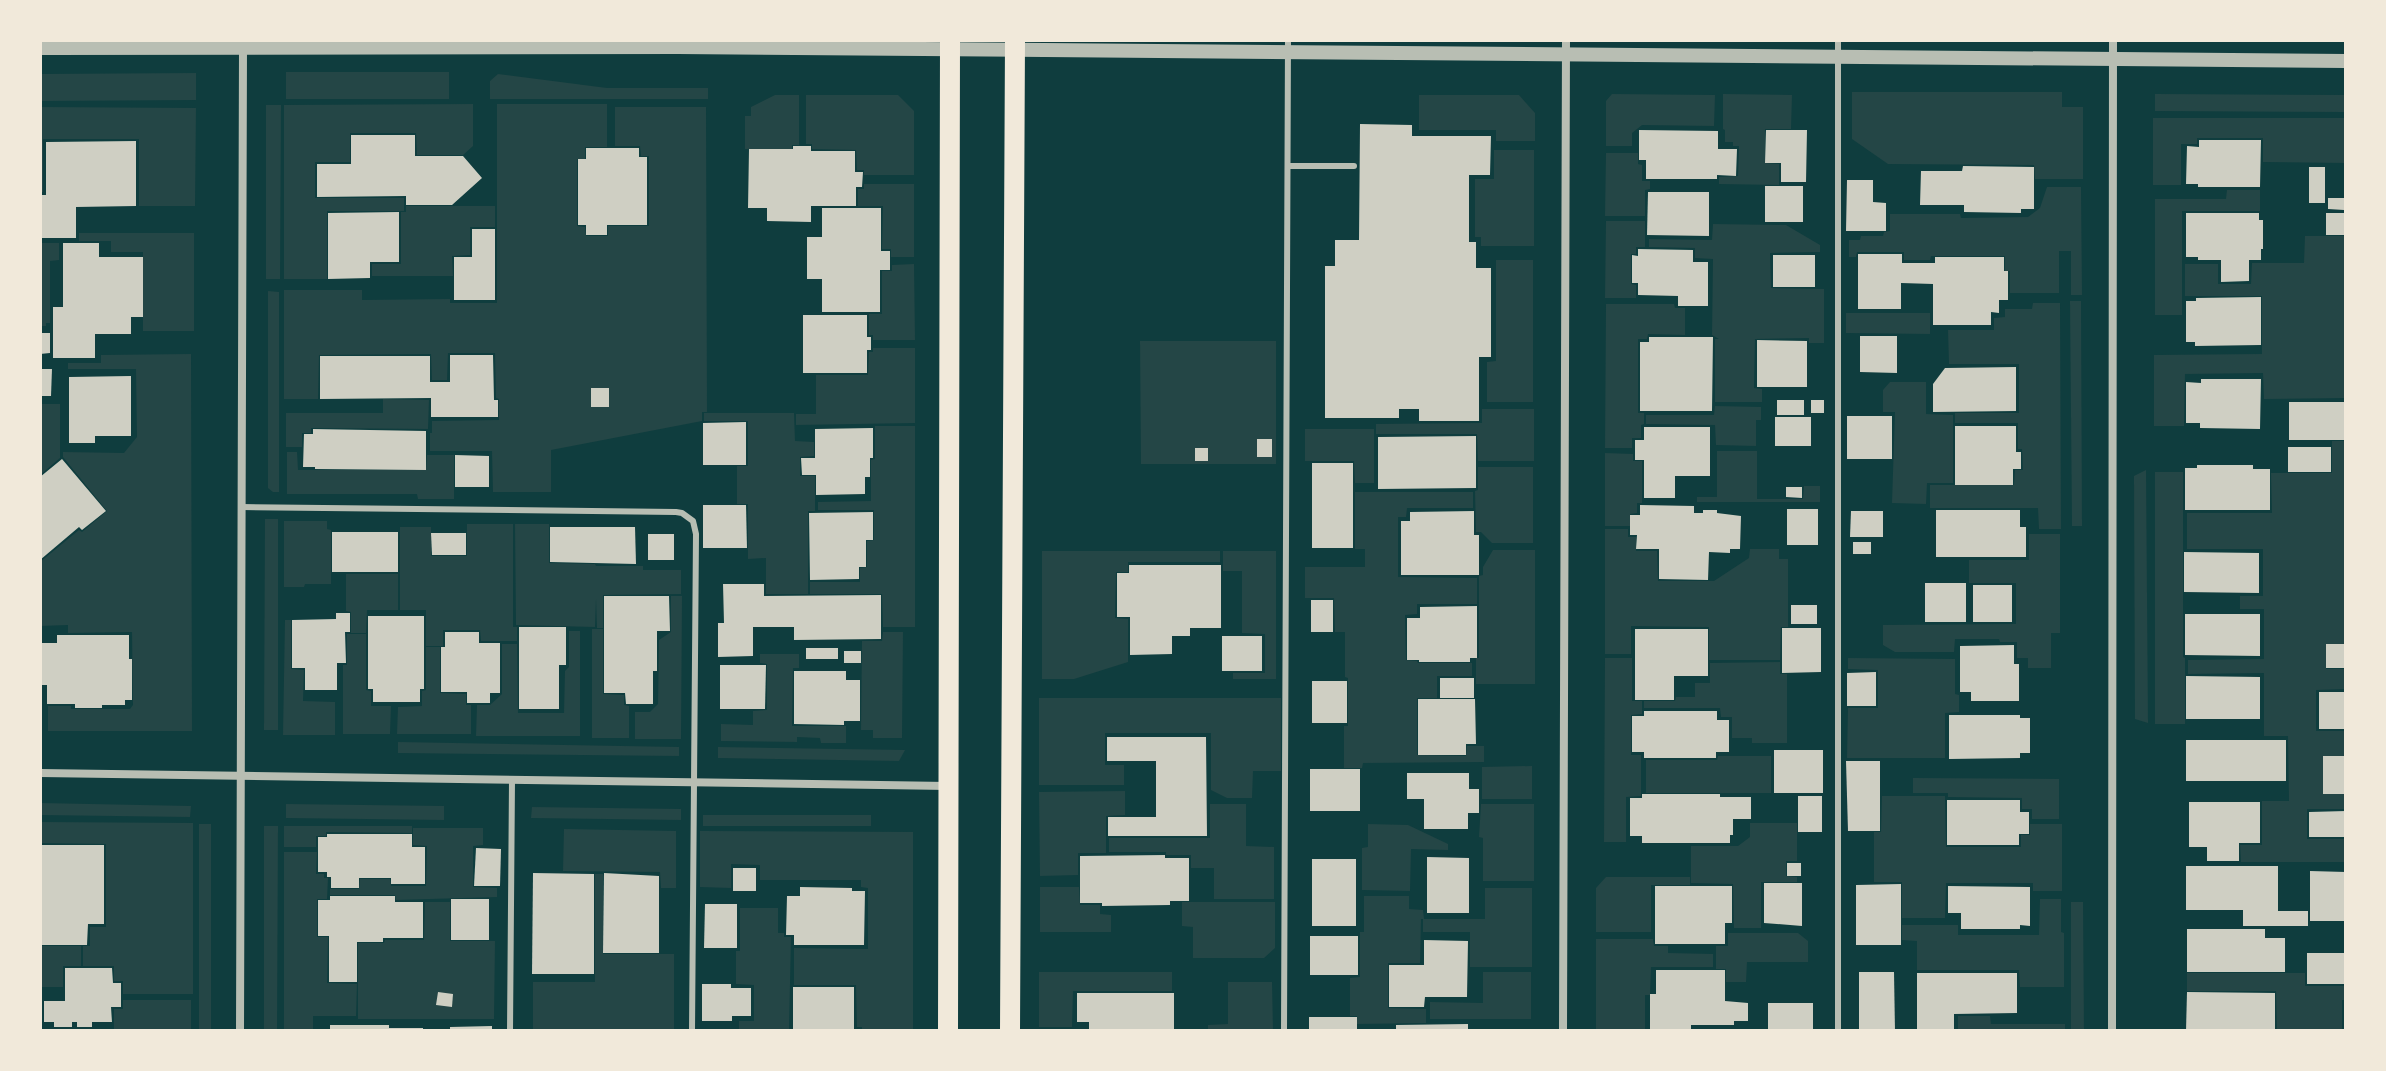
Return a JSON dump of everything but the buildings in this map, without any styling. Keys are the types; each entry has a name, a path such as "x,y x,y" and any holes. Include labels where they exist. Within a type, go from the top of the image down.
{"main road":[{"path":"948,1031 950,45"},
{"path":"1010,1031 1015,45"}],"street":[{"path":"2112,1031 2113,40"},
{"path":"40,48 431,44 1566,47 1838,57 2346,61"},
{"path":"1563,1031 1566,47"},
{"path":"240,1031 243,48"},
{"path":"40,773 949,786"}],"lane":[{"path":"1838,40 1838,1031"},
{"path":"1284,1031 1288,46"},
{"path":"1288,166 1354,166"},
{"path":"242,507 676,512 693,521 696,534 692,1031"},
{"path":"510,1031 512,780"}],"shaded area":[{"path":"286,72 449,72 449,99 286,99"},
{"path":"196,73 196,100 40,101 40,74"},
{"path":"498,74 607,88 708,88 708,99 490,99 490,81"},
{"path":"1852,92 2062,92 2062,107 2083,107 2083,179 2035,179 2034,165 1888,164 1852,139"},
{"path":"1612,94 1715,95 1714,126 1642,125 1632,133 1632,146 1606,146 1606,101"},
{"path":"1723,94 1792,95 1791,129 1765,129 1765,163 1779,164 1779,185 1719,184 1719,177 1738,176 1739,146 1725,142"},
{"path":"2155,94 2346,95 2346,112 2155,111"},
{"path":"775,95 799,95 799,145 792,145 792,149 745,149 745,116 751,116 751,107"},
{"path":"806,95 898,95 914,111 914,175 864,175 864,170 857,170 856,150 812,149 812,144 806,144"},
{"path":"1419,95 1519,95 1535,113 1535,141 1496,141 1496,130 1419,130"},
{"path":"473,104 473,146 463,155 417,155 416,133 350,133 350,162 315,162 315,198 404,198 404,211 327,211 327,279 284,279 284,105"},
{"path":"497,104 607,104 607,147 585,147 585,159 577,159 577,226 585,227 586,236 608,236 608,226 649,226 649,156 641,156 640,146 615,146 615,107 706,107 707,412 702,412 702,421 551,450 551,492 493,492 492,451 430,451 432,421 499,420 495,353 448,353 447,380 432,380 431,354 319,355 318,399 284,399 284,290 362,290 362,300 450,299 450,303 497,303"},
{"path":"266,105 281,105 280,279 266,279"},
{"path":"40,107 196,108 195,206 139,206 139,139 43,139 43,192 40,192"},
{"path":"2153,118 2346,118 2346,163 2263,162 2263,138 2197,138 2197,144 2181,144 2181,185 2153,185"},
{"path":"1494,150 1534,150 1534,246 1481,246 1481,237 1475,237 1475,179 1494,179"},
{"path":"1606,153 1638,153 1642,181 1650,181 1650,189 1645,190 1645,216 1605,216"},
{"path":"864,184 914,184 914,257 891,257 891,249 882,249 883,206 858,206 858,189 864,189"},
{"path":"2047,187 2081,187 2082,295 2071,295 2071,251 2059,251 2059,293 2010,293 2010,271 2005,271 2005,256 1931,256 1930,260 1904,260 1904,252 1857,252 1856,257 1849,257 1849,240 1860,240 1861,236 1883,236 1884,232 1890,231 1890,214 1960,214 1961,218 2028,217 2040,208"},
{"path":"2227,190 2260,190 2260,211 2182,211 2182,315 2155,315 2155,199 2226,199"},
{"path":"406,206 495,206 495,227 470,227 470,255 452,256 453,276 372,276 372,264 401,264 401,212 406,212"},
{"path":"1606,221 1645,221 1645,247 1636,247 1636,254 1631,254 1631,284 1636,285 1636,298 1605,298"},
{"path":"1713,224 1786,225 1820,245 1820,252 1770,253 1771,288 1824,289 1824,343 1809,343 1809,338 1755,339 1754,388 1762,389 1762,402 1715,402 1715,339 1719,339 1712,335 1713,259 1695,258 1695,248 1649,247 1649,239 1712,240"},
{"path":"79,233 194,233 194,331 143,331 143,252 111,252 111,241 79,241"},
{"path":"2305,236 2346,236 2346,398 2264,399 2263,373 2185,374 2184,426 2154,426 2154,355 2262,354 2262,296 2185,296 2185,264 2218,264 2218,284 2251,284 2252,263 2304,263"},
{"path":"40,243 59,243 59,260 50,261 50,323 46,326 40,326"},
{"path":"1496,260 1533,260 1533,402 1487,402 1487,362 1496,361"},
{"path":"914,264 915,340 873,340 873,335 869,335 869,314 882,314 882,271 892,271 892,265"},
{"path":"268,291 279,292 279,492 268,488"},
{"path":"2070,301 2081,301 2082,526 2072,526"},
{"path":"2033,303 2060,303 2061,529 2039,529 2038,508 1930,508 1930,485 2014,485 2015,470 2023,470 2022,449 2018,449 2018,423 1955,423 1955,413 2019,413 2019,364 1949,364 1948,330 1994,330 1994,318 2005,317 2005,309 2032,309"},
{"path":"1606,304 1674,304 1675,308 1685,308 1685,335 1648,334 1647,339 1638,339 1638,413 1644,413 1644,424 1641,425 1641,438 1632,438 1632,448 1605,448"},
{"path":"1846,313 1930,313 1930,334 1846,333"},
{"path":"1140,341 1276,341 1276,464 1141,464"},
{"path":"873,348 915,348 915,423 796,425 796,414 816,414 816,375 868,375 869,352 873,352"},
{"path":"191,354 192,731 48,731 48,706 130,709 133,705 132,632 68,633 68,625 40,626 40,562 107,511 63,457 63,452 124,453 137,437 136,369 68,369 68,363 101,363 101,355"},
{"path":"1890,382 1926,382 1926,414 1953,415 1953,483 1927,483 1926,504 1892,503 1895,412 1883,412 1883,390"},
{"path":"383,399 429,400 428,429 311,428 311,433 302,433 302,447 286,447 286,413 383,413"},
{"path":"40,404 60,404 60,458 40,475"},
{"path":"1715,406 1761,407 1761,420 1756,420 1756,446 1716,445 1715,425 1646,424 1646,415 1714,415"},
{"path":"1482,409 1534,409 1534,461 1478,461 1477,434 1376,434 1376,424 1482,423"},
{"path":"704,413 794,413 795,441 814,442 814,456 800,457 800,476 815,476 815,511 808,511 808,594 766,594 766,558 748,559 748,504 737,504 737,466 748,466 748,421 704,421"},
{"path":"875,426 915,426 915,627 883,627 882,594 810,594 810,582 860,582 860,568 867,567 867,541 874,540 874,510 818,510 818,502 871,501"},
{"path":"1305,429 1374,429 1374,483 1355,483 1354,461 1305,461"},
{"path":"2332,441 2346,441 2346,644 2326,644 2326,669 2346,669 2346,689 2316,690 2316,731 2346,731 2346,809 2307,809 2307,839 2346,839 2346,862 2241,862 2240,845 2262,845 2262,801 2289,801 2288,736 2264,736 2264,673 2188,674 2188,660 2264,659 2264,609 2240,609 2240,596 2263,596 2263,549 2187,549 2187,513 2272,513 2271,473 2332,473"},
{"path":"1717,451 1757,451 1757,499 1803,499 1804,486 1820,486 1820,502 1697,502 1697,497 1717,497"},
{"path":"287,452 297,452 298,470 426,470 427,455 454,455 454,499 418,499 417,494 287,494"},
{"path":"1605,453 1633,454 1633,461 1642,461 1642,503 1637,503 1637,513 1630,514 1630,526 1605,526"},
{"path":"1478,467 1533,467 1533,543 1492,543 1481,532 1476,532"},
{"path":"2146,470 2148,723 2135,719 2134,476"},
{"path":"2155,472 2183,472 2185,724 2155,724"},
{"path":"1355,492 1473,492 1473,508 1407,508 1406,517 1398,517 1398,577 1477,578 1477,604 1417,604 1417,614 1405,615 1406,660 1418,663 1472,663 1472,676 1437,676 1437,698 1417,698 1417,755 1466,756 1467,746 1484,746 1484,762 1363,763 1362,768 1344,768 1344,726 1348,726 1345,632 1335,632 1334,598 1305,598 1305,567 1365,567 1365,549 1355,549"},
{"path":"265,519 278,519 278,730 264,730"},
{"path":"284,521 327,521 327,529 331,530 331,584 284,587"},
{"path":"467,524 513,524 513,627 517,627 517,641 481,641 480,630 443,630 443,646 426,646 426,610 400,610 400,527 431,527 431,556 467,556"},
{"path":"515,524 549,524 549,563 681,570 681,594 603,595 603,628 597,628 596,599 595,627 516,625"},
{"path":"1605,529 1628,529 1628,537 1636,537 1636,551 1657,551 1658,581 1714,581 1749,558 1750,549 1779,549 1779,559 1788,559 1788,627 1781,627 1780,660 1709,660 1709,627 1631,626 1631,654 1605,654"},
{"path":"2029,534 2060,534 2060,633 2051,633 2051,668 2028,668 2028,658 2017,658 2017,642 2000,642 1999,639 1955,639 1954,652 1895,652 1883,645 1883,625 2016,624 2016,583 1969,583 1969,560 2029,560"},
{"path":"1493,550 1535,550 1535,684 1476,684 1479,576 1483,575 1483,567"},
{"path":"1042,551 1220,551 1220,562 1128,562 1128,572 1116,572 1115,618 1128,619 1128,662 1074,679 1042,679"},
{"path":"1223,551 1276,551 1276,679 1233,679 1233,673 1265,673 1265,634 1242,633 1242,571 1223,571"},
{"path":"346,574 398,574 398,610 367,610 366,633 351,633 351,612 346,611"},
{"path":"671,596 682,596 681,739 635,739 635,712 650,712 658,704 659,640 671,632"},
{"path":"285,620 291,620 291,669 304,670 303,701 335,702 335,735 283,735"},
{"path":"592,629 603,629 603,694 624,695 624,705 629,706 629,738 592,738"},
{"path":"569,631 580,631 580,736 476,736 477,705 490,705 502,694 502,644 517,644 518,713 564,713"},
{"path":"883,632 903,632 902,738 873,738 873,730 861,730 862,641 882,641"},
{"path":"347,634 366,634 366,690 371,691 371,706 391,706 390,734 343,734 343,665 347,665"},
{"path":"426,647 440,647 440,693 466,694 466,705 471,705 471,734 397,734 398,707 422,706 422,691 426,690"},
{"path":"760,654 799,654 799,668 793,668 792,726 846,726 846,743 821,743 820,738 797,737 797,742 721,741 721,724 753,725 753,711 767,710 767,664 760,663"},
{"path":"1605,658 1632,658 1632,701 1642,701 1642,714 1631,715 1631,755 1641,755 1641,796 1626,797 1626,842 1604,842"},
{"path":"1848,658 1955,659 1955,694 1959,695 1959,712 1945,713 1945,758 1847,758 1848,708 1878,708 1878,670 1848,669"},
{"path":"1780,662 1780,674 1787,674 1787,743 1752,743 1752,738 1732,738 1732,717 1721,717 1720,708 1644,708 1644,701 1675,701 1676,697 1695,697 1695,683 1710,683 1710,663"},
{"path":"1039,698 1281,698 1281,771 1253,771 1252,798 1227,798 1211,790 1211,733 1105,733 1105,765 1124,765 1124,785 1039,785"},
{"path":"398,742 679,747 679,756 398,753"},
{"path":"718,747 905,750 899,761 718,758"},
{"path":"1718,756 1771,756 1771,793 1646,793 1646,760 1717,760"},
{"path":"1532,766 1532,799 1482,799 1482,767"},
{"path":"1913,778 2059,779 2059,819 2032,819 2032,809 2022,809 2022,798 1913,793"},
{"path":"1125,791 1125,815 1106,816 1106,853 1078,853 1078,875 1040,876 1039,792"},
{"path":"1882,796 1945,796 1946,847 2021,847 2021,835 2030,835 2030,824 2062,824 2062,891 2033,891 2033,883 1946,883 1945,918 1902,918 1902,882 1874,882 1874,832 1881,832"},
{"path":"40,803 191,806 190,817 40,815"},
{"path":"286,804 444,806 444,820 286,818"},
{"path":"1210,804 1246,804 1246,846 1274,847 1274,899 1214,899 1214,868 1191,868 1191,855 1109,852 1109,838 1210,838"},
{"path":"1481,804 1534,804 1534,881 1483,881 1483,838 1479,837"},
{"path":"532,807 681,809 681,820 531,818"},
{"path":"703,815 871,815 871,826 703,826"},
{"path":"40,822 193,823 193,994 123,994 123,981 114,981 114,966 83,966 83,946 90,946 90,927 106,927 106,844 40,843"},
{"path":"1750,823 1797,823 1797,861 1786,861 1786,876 1797,877 1797,882 1761,882 1761,928 1734,928 1733,884 1691,883 1691,846 1738,846 1750,837"},
{"path":"199,824 211,824 211,1031 199,1031"},
{"path":"1368,824 1408,825 1448,844 1448,850 1411,849 1410,891 1362,890 1362,848 1368,847"},
{"path":"264,826 278,826 277,1031 264,1031"},
{"path":"284,826 412,826 412,833 326,832 326,836 316,836 316,847 284,847"},
{"path":"413,828 483,828 483,845 473,846 473,887 497,888 497,897 396,900 395,895 330,895 330,889 359,889 360,879 390,879 391,886 426,886 427,846 413,845"},
{"path":"564,829 676,831 676,888 661,888 660,872 563,871"},
{"path":"700,831 913,832 913,1031 862,1031 862,1027 857,1027 856,985 794,985 794,948 868,949 868,888 861,887 861,880 760,880 760,865 731,864 731,888 700,887"},
{"path":"284,852 317,852 316,874 324,874 324,878 328,878 327,899 317,899 317,937 328,937 327,983 357,984 356,1016 313,1016 313,1031 284,1031"},
{"path":"595,874 603,874 603,954 674,954 674,1031 533,1031 533,982 595,982"},
{"path":"1606,877 1690,877 1690,885 1651,885 1651,932 1596,932 1596,888"},
{"path":"1040,887 1079,887 1080,905 1100,905 1100,914 1111,915 1111,932 1040,932"},
{"path":"1485,888 1532,888 1532,967 1470,967 1470,932 1423,932 1421,919 1420,963 1388,963 1388,1008 1426,1009 1426,1023 1357,1024 1357,1016 1350,1016 1350,978 1360,977 1364,896 1409,896 1409,909 1423,910 1424,919 1485,919"},
{"path":"2040,899 2061,899 2064,987 2020,987 2019,970 1917,970 1917,941 1902,940 1902,925 1958,925 1958,935 2039,935"},
{"path":"425,902 450,902 450,941 495,941 494,1019 358,1019 358,943 424,940"},
{"path":"1182,902 1275,902 1275,948 1264,958 1193,958 1193,927 1182,926"},
{"path":"2071,902 2083,902 2084,1031 2071,1031"},
{"path":"740,908 778,908 778,933 791,937 789,1031 739,1031 739,1021 754,1021 754,985 736,984"},
{"path":"1728,933 1798,933 1808,941 1808,962 1747,962 1746,982 1726,982 1726,969 1716,969 1716,946 1728,946"},
{"path":"1596,939 1653,939 1654,946 1668,946 1668,953 1713,954 1713,967 1651,967 1650,995 1645,995 1645,1031 1596,1031"},
{"path":"40,946 81,946 81,966 63,966 63,987 42,987"},
{"path":"1039,972 1172,972 1172,991 1073,991 1072,1027 1039,1027"},
{"path":"1483,972 1531,972 1531,1019 1430,1019 1430,1002 1483,1003"},
{"path":"2187,973 2305,973 2305,986 2346,986 2346,1000 2342,1000 2342,1031 2277,1031 2276,991 2187,991"},
{"path":"1228,982 1272,982 1273,1031 1208,1031 1208,1025 1228,1024"},
{"path":"123,1000 191,1000 191,1031 114,1031 114,1009 123,1009"},
{"path":"1958,1016 1990,1016 1991,1024 2065,1024 2065,1031 1958,1031"}]}
